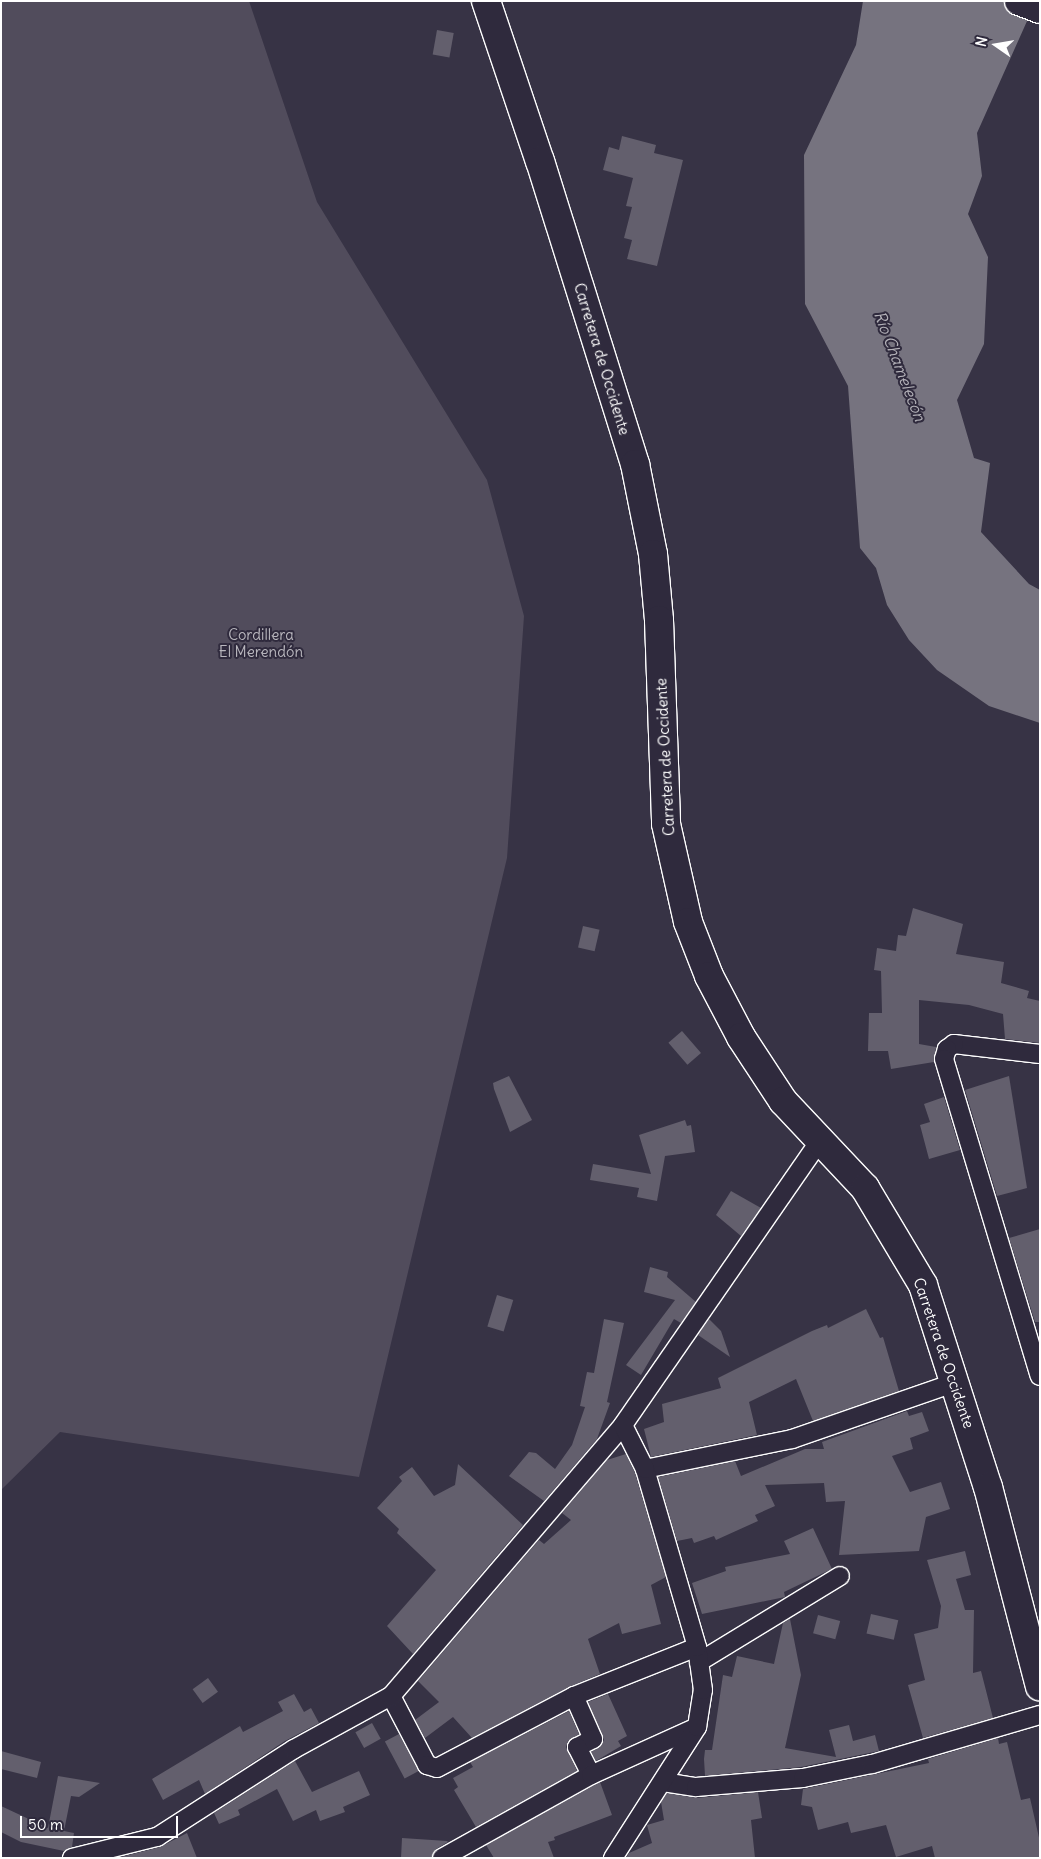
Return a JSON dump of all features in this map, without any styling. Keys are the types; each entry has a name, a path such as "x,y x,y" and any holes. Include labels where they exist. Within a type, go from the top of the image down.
{"main road":[{"name":"Carretera de Occidente","path":"486,1 540,161 635,464 654,554 659,620 666,824 688,922 708,976 741,1037 783,1101 865,1188 924,1285 957,1382 1014,1580 1040,1686"},
{"path":"1019,1 1040,9"}],"street":[{"path":"1040,1054 954,1044 947,1049 944,1059 1040,1376"},
{"path":"72,1858 157,1837 294,1749 391,1696 623,1424 820,1141"},
{"path":"645,1469 792,1439 957,1382"},
{"path":"613,1858 697,1727 703,1690 698,1654 645,1469 623,1424"},
{"path":"391,1696 427,1765 438,1768 574,1696 698,1654 840,1576"},
{"path":"574,1696 593,1739 577,1747 591,1775"},
{"path":"663,1782 696,1787 802,1778 872,1764 1040,1715"},
{"path":"442,1858 591,1775 697,1727"}],"green space":[{"name":"Cordillera El Merendón","path":"1,1 249,1 317,202 487,480 524,616 507,858 359,1477 60,1432 1,1490"}],"water":[{"name":"Río Chamelecón","path":"863,1 1036,1 977,133 982,176 968,214 988,257 984,344 957,400 974,458 990,463 981,532 1029,584 1040,590 1040,723 989,706 937,670 909,640 887,605 876,568 860,548 848,386 805,304 804,155 856,45"}],"building":[{"path":"437,30 454,33 449,58 433,55"},
{"path":"622,136 656,145 654,153 683,160 657,266 627,259 632,240 624,238 632,207 626,206 633,178 603,170 609,147 619,150"},
{"path":"913,908 963,924 956,954 1004,962 1001,983 1029,991 1027,998 1040,1001 1040,1043 1005,1039 1003,1014 969,1005 919,1000 919,1044 936,1047 934,1062 891,1069 888,1051 868,1051 869,1013 882,1013 881,971 874,970 877,948 896,951 898,935 906,936"},
{"path":"583,926 600,930 595,951 578,947"},
{"path":"682,1031 701,1053 687,1065 668,1043"},
{"path":"509,1076 532,1120 510,1132 493,1083"},
{"path":"1009,1076 1027,1188 997,1196 965,1090"},
{"path":"944,1097 960,1150 929,1159 920,1125 930,1122 924,1104"},
{"path":"685,1120 687,1126 691,1125 695,1152 665,1156 657,1201 637,1197 639,1188 590,1180 593,1164 651,1174 639,1135"},
{"path":"731,1191 761,1208 741,1236 716,1215"},
{"path":"1040,1229 1040,1322 1035,1322 1009,1238"},
{"path":"650,1267 668,1272 667,1277 696,1302 681,1323 674,1319 641,1375 626,1365 675,1300 644,1292"},
{"path":"497,1295 513,1300 504,1332 487,1327"},
{"path":"866,1309 880,1338 883,1337 899,1391 813,1421 796,1379 749,1402 757,1435 651,1457 644,1429 664,1422 662,1404 721,1388 718,1378 812,1331 827,1325 828,1328"},
{"path":"604,1319 624,1323 607,1402 610,1403 597,1439 544,1501 509,1476 529,1452 536,1453 555,1469 572,1445 585,1407 580,1406 587,1372 594,1373"},
{"path":"709,1319 721,1331 730,1357 698,1335"},
{"path":"907,1411 909,1416 922,1412 929,1431 910,1438 913,1449 892,1456 910,1492 941,1482 950,1509 926,1517 919,1551 839,1555 845,1501 826,1502 824,1483 765,1485 775,1506 755,1515 758,1521 716,1540 714,1536 694,1543 692,1538 677,1541 658,1477 735,1461 741,1476 805,1449 824,1449 822,1442"},
{"path":"626,1454 635,1473 666,1577 651,1585 661,1624 622,1634 619,1623 588,1639 600,1674 569,1687 472,1738 453,1717 425,1738 415,1720 439,1702 418,1681 539,1540 544,1544 571,1520 562,1513 607,1460"},
{"path":"458,1464 523,1525 413,1654 387,1626 436,1570 397,1533 399,1529 377,1508 402,1481 399,1477 412,1467 434,1496 455,1485"},
{"path":"813,1528 832,1569 784,1592 785,1597 702,1614 692,1583 726,1571 725,1567 790,1554 784,1541"},
{"path":"965,1551 971,1575 956,1579 965,1610 974,1610 973,1673 981,1671 993,1718 923,1738 908,1685 925,1680 914,1634 938,1628 941,1606 927,1560"},
{"path":"871,1614 898,1620 894,1640 867,1633"},
{"path":"818,1615 840,1621 835,1639 813,1633"},
{"path":"790,1619 801,1675 785,1748 836,1757 829,1730 849,1725 853,1741 875,1735 879,1751 801,1767 705,1776 705,1750 712,1750 723,1675 732,1677 737,1656 774,1664 783,1623"},
{"path":"208,1678 218,1692 203,1703 193,1689"},
{"path":"294,1694 304,1712 311,1708 319,1723 285,1741 205,1794 199,1780 163,1800 152,1779 240,1726 243,1732 283,1711 278,1702"},
{"path":"608,1694 627,1736 618,1741 621,1746 596,1761 591,1752 601,1745 604,1740 588,1702"},
{"path":"569,1711 579,1734 568,1741 566,1747 577,1771 476,1827 454,1790 458,1787 453,1778 473,1767 470,1762"},
{"path":"372,1723 381,1739 364,1748 355,1732"},
{"path":"399,1734 419,1771 405,1779 385,1742"},
{"path":"998,1738 999,1744 1007,1742 1021,1800 1030,1798 1040,1842 1040,1858 935,1858 932,1846 896,1857 886,1825 851,1833 848,1822 818,1830 812,1807 801,1805 803,1789 929,1763 928,1759"},
{"path":"1,1751 41,1762 37,1778 1,1769"},
{"path":"295,1761 312,1792 359,1771 370,1795 343,1807 345,1812 320,1821 316,1810 293,1821 277,1789 238,1810 240,1815 219,1824 214,1813"},
{"path":"58,1776 100,1783 79,1797 71,1796 64,1831 74,1833 72,1847 64,1851 21,1842 1,1832 1,1806 48,1828"},
{"path":"600,1782 612,1815 554,1837 555,1840 548,1842 554,1858 494,1858 486,1845"},
{"path":"758,1792 762,1818 751,1820 755,1858 626,1858 629,1853 652,1843 647,1825 664,1820 661,1802 667,1793 697,1798"},
{"path":"187,1833 197,1858 117,1858 160,1847"},
{"path":"402,1838 448,1842 436,1849 431,1858 401,1858"}]}
